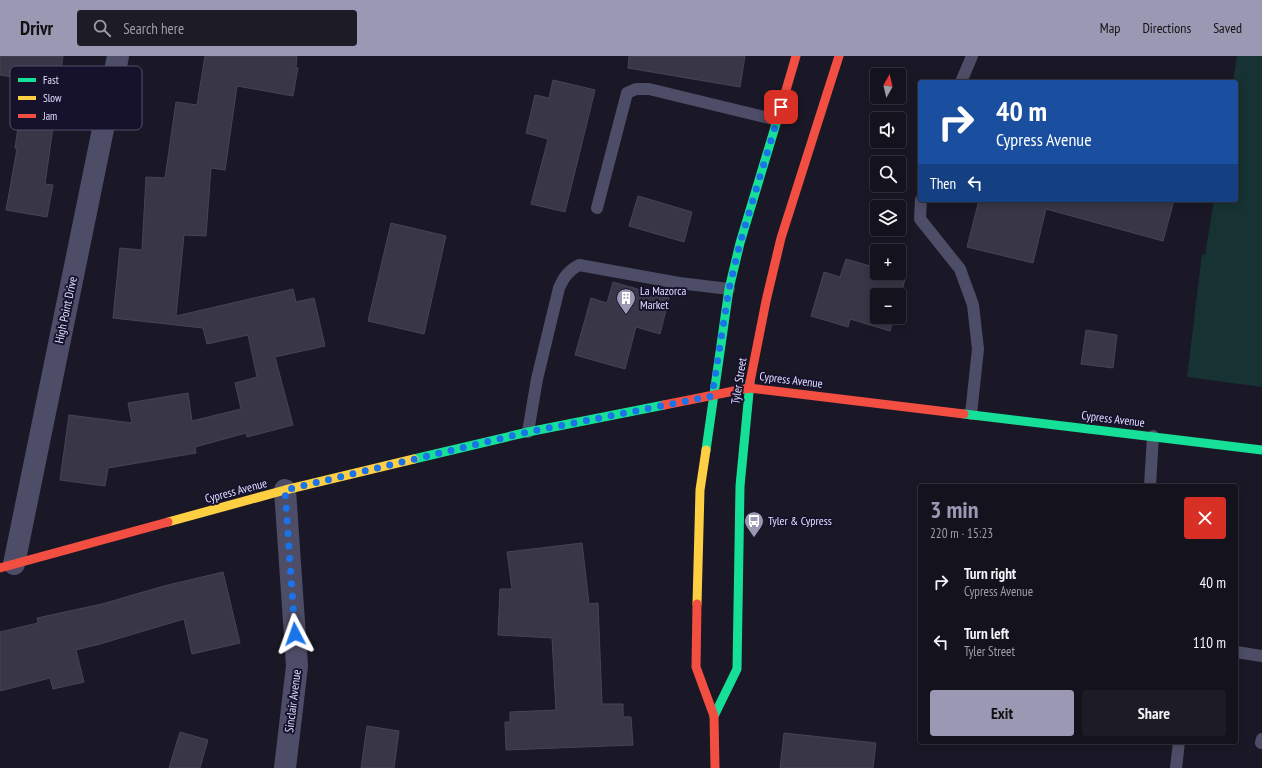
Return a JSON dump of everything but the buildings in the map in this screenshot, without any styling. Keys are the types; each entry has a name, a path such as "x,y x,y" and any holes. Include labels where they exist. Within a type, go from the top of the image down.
{"main road":[{"name":"Tyler Street","path":"715,768 714,716 696,667 700,490 712,396 729,289 740,243 796,56"},
{"name":"Tyler Street","path":"714,716 737,669 740,486 749,388 766,301 781,238 839,56"},
{"name":"Cypress Avenue","path":"7,566 285,490 528,432 749,388 1262,450"}],"street":[{"name":"High Point Drive","path":"116,66 118,56"},
{"name":"High Point Drive","path":"7,566 102,130"},
{"name":"Sinclair Avenue","path":"285,490 297,666 285,768"}],"lane":[{"path":"962,80 972,56"},
{"path":"597,208 627,93 636,89 650,90 777,120"},
{"path":"921,202 920,219 960,269 973,305 978,349 971,414"},
{"path":"528,432 537,379 559,288 564,276 571,269 579,265 679,283 729,289"},
{"path":"1150,484 1153,436"},
{"path":"1238,652 1262,656"},
{"path":"1176,768 1179,744"}],"green space":[{"path":"1237,56 1262,56 1262,387 1187,377 1202,254 1205,255 1214,202 1238,202 1238,80 1233,80"}],"traffic: fast":[{"path":"706,450 729,289 740,243 779,114"},
{"path":"714,716 737,669 740,486 750,382"},
{"path":"414,459 528,432 664,405"},
{"path":"964,414 1262,450"}],"traffic: slow":[{"path":"697,604 700,490 706,450"},
{"path":"168,522 285,490 414,459"}],"traffic: jam":[{"path":"779,114 796,56"},
{"path":"750,382 766,301 781,238 839,56"},
{"path":"664,405 749,388 964,414"},
{"path":"0,568 168,522"},
{"path":"697,604 696,667 714,716 715,768"}],"place":[{"name":"La Mazorca Market","path":"626,315"},
{"name":"Tyler & Cypress","path":"754,538"}],"route":[{"path":"295,634 285,490 528,432 712,396 729,289 740,243 781,107"}]}
